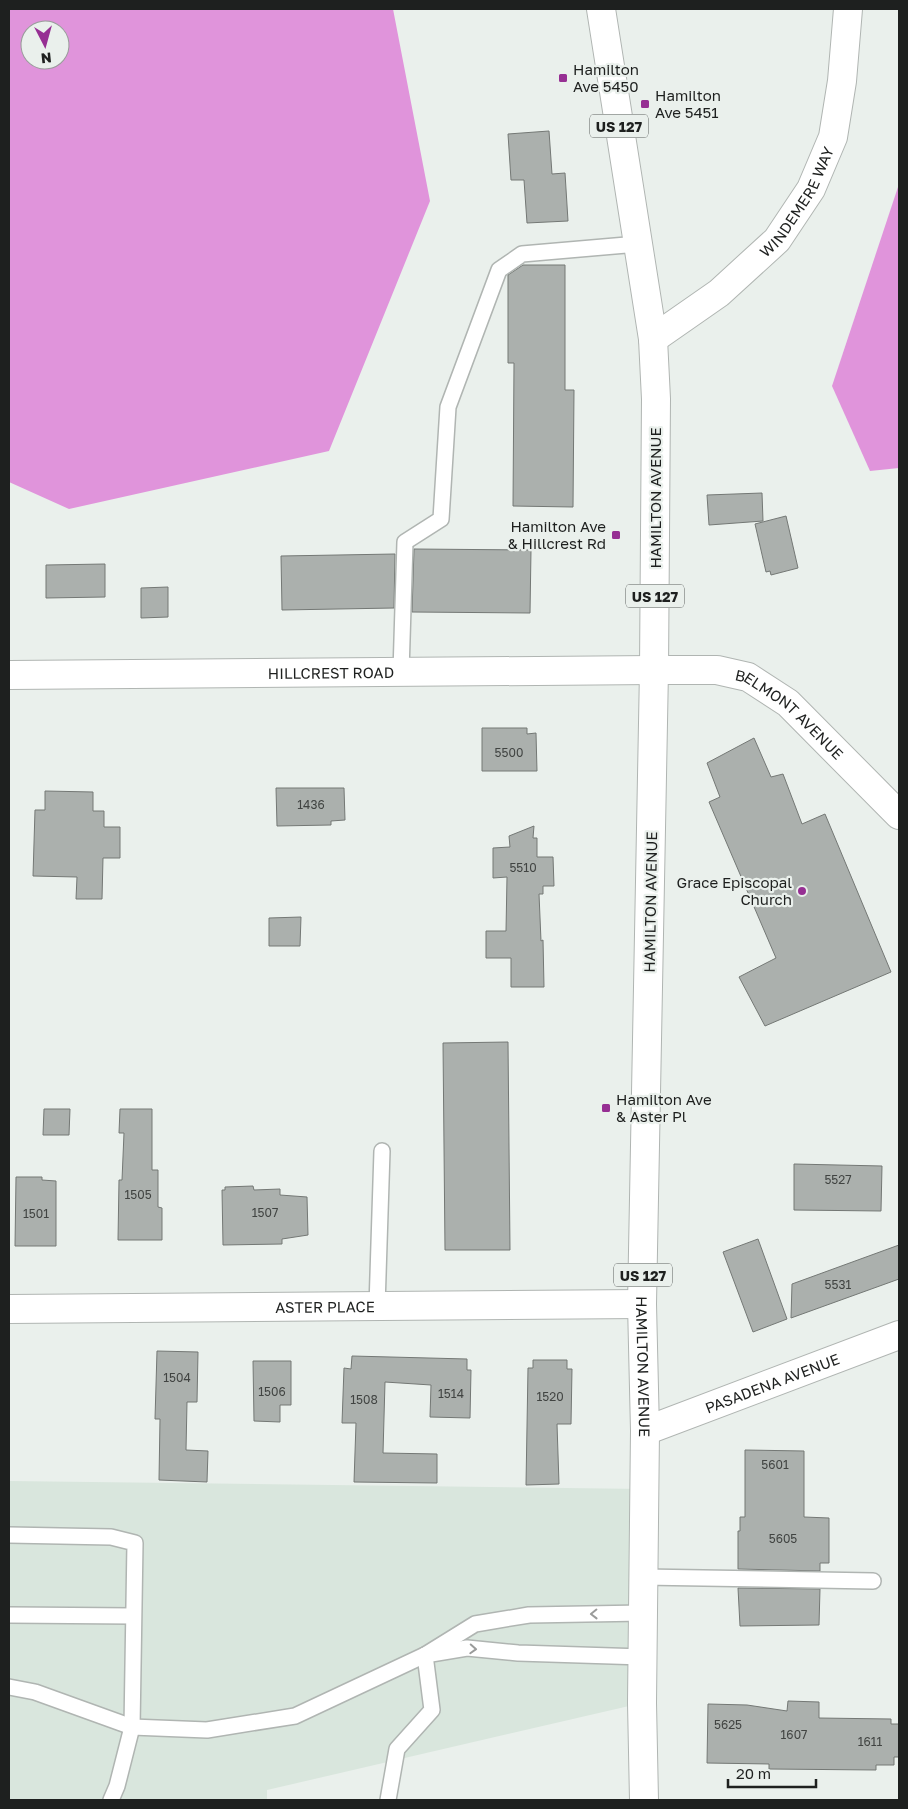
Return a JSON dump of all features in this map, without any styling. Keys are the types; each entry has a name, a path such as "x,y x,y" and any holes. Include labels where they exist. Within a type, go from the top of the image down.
{"street":[{"name":"HAMILTON AVENUE","path":"601,9 653,339 656,399 654,670 642,1304 645,1431 643,1578 644,1800"},
{"name":"WINDEMERE WAY","path":"653,339 718,293 777,240 811,189 833,137 842,81 848,9"},
{"name":"HILLCREST ROAD","path":"9,675 654,670"},
{"name":"BELMONT AVENUE","path":"654,670 717,670 748,677 788,703 899,815"},
{"name":"ASTER PLACE","path":"9,1309 642,1304"},
{"name":"PASADENA AVENUE","path":"645,1431 899,1335"}],"lane":[{"path":"401,672 405,542 441,519 448,407 499,270 522,254 638,244"},
{"path":"377,1306 382,1151"},
{"path":"9,1535 111,1537 135,1543 132,1727 117,1786 111,1800"},
{"path":"643,1578 873,1581"},
{"path":"9,1687 36,1692 132,1727 207,1730 295,1716 425,1655 475,1624 529,1615 643,1613"},
{"path":"9,1615 133,1616"},
{"path":"425,1655 467,1648 518,1653 643,1657"},
{"path":"388,1800 397,1749 432,1710 425,1655"}],"shaded area":[{"path":"9,9 393,9 430,201 329,451 69,509 9,482"},
{"path":"899,184 899,468 870,471 832,386"},
{"path":"9,1481 644,1489 642,1703 267,1790 267,1800 9,1800"}],"building":[{"path":"549,131 552,174 565,173 568,221 527,223 524,180 511,180 508,134"},
{"path":"523,265 565,265 565,390 574,390 573,507 513,506 514,363 508,363 508,275"},
{"path":"762,493 763,521 709,525 707,495"},
{"path":"786,516 798,568 771,575 770,571 766,572 755,524"},
{"path":"414,549 531,550 530,613 412,612"},
{"path":"395,554 394,608 282,610 281,556"},
{"path":"105,564 105,597 46,598 46,565"},
{"path":"168,587 168,617 141,618 141,588"},
{"path":"482,728 527,728 527,734 536,733 537,771 482,771"},
{"name":"Grace Episcopal Church","path":"754,738 771,777 783,774 802,824 825,814 891,972 765,1026 739,977 776,958 709,802 720,797 707,763"},
{"path":"276,788 344,788 345,820 331,821 331,825 277,826"},
{"path":"45,791 93,792 93,811 104,811 104,827 120,827 120,858 103,858 102,899 76,899 77,877 33,876 35,810 45,810"},
{"path":"534,826 533,838 537,838 537,857 553,857 554,886 543,886 543,894 539,894 541,941 543,940 544,987 511,987 511,958 486,958 486,931 506,931 507,877 493,878 493,848 510,847 509,836"},
{"path":"301,917 300,946 269,946 269,918"},
{"path":"508,1042 510,1250 445,1250 443,1043"},
{"path":"44,1109 70,1109 69,1135 43,1135"},
{"path":"120,1109 152,1109 152,1170 158,1170 158,1207 162,1208 162,1240 118,1240 119,1180 122,1180 124,1133 119,1133"},
{"path":"794,1164 882,1166 881,1211 794,1210"},
{"path":"16,1177 42,1177 42,1180 56,1181 56,1246 15,1246"},
{"path":"253,1186 254,1190 280,1189 280,1195 307,1197 308,1235 282,1239 282,1244 223,1245 222,1190 225,1190 225,1187"},
{"path":"758,1239 787,1319 753,1332 723,1252"},
{"path":"899,1245 899,1279 791,1318 792,1284"},
{"path":"157,1351 198,1352 197,1402 187,1402 186,1450 208,1451 207,1482 159,1480 160,1419 155,1419"},
{"path":"352,1356 467,1359 467,1370 471,1370 470,1418 430,1417 431,1385 385,1382 383,1453 437,1454 437,1483 354,1482 356,1423 342,1423 344,1368 351,1369"},
{"path":"533,1360 567,1360 567,1369 572,1369 571,1424 557,1424 559,1484 526,1485 528,1368 533,1368"},
{"path":"253,1361 291,1361 291,1405 280,1405 280,1422 254,1421"},
{"path":"745,1450 804,1451 804,1517 829,1518 829,1563 820,1563 820,1571 738,1569 738,1531 740,1531 740,1517 745,1517"},
{"path":"738,1588 820,1589 819,1625 740,1626"},
{"path":"788,1701 819,1702 819,1718 891,1719 891,1724 899,1724 899,1757 894,1757 894,1765 876,1765 876,1770 769,1769 769,1764 707,1763 708,1704 747,1705 787,1711"}],"place":[{"name":"Hamilton Ave 5450","path":"563,78"},
{"name":"Hamilton Ave 5451","path":"645,104"},
{"name":"Hamilton Ave & Hillcrest Rd","path":"616,535"},
{"name":"Grace Episcopal Church","path":"802,891"},
{"name":"Hamilton Ave & Aster Pl","path":"606,1108"}]}
